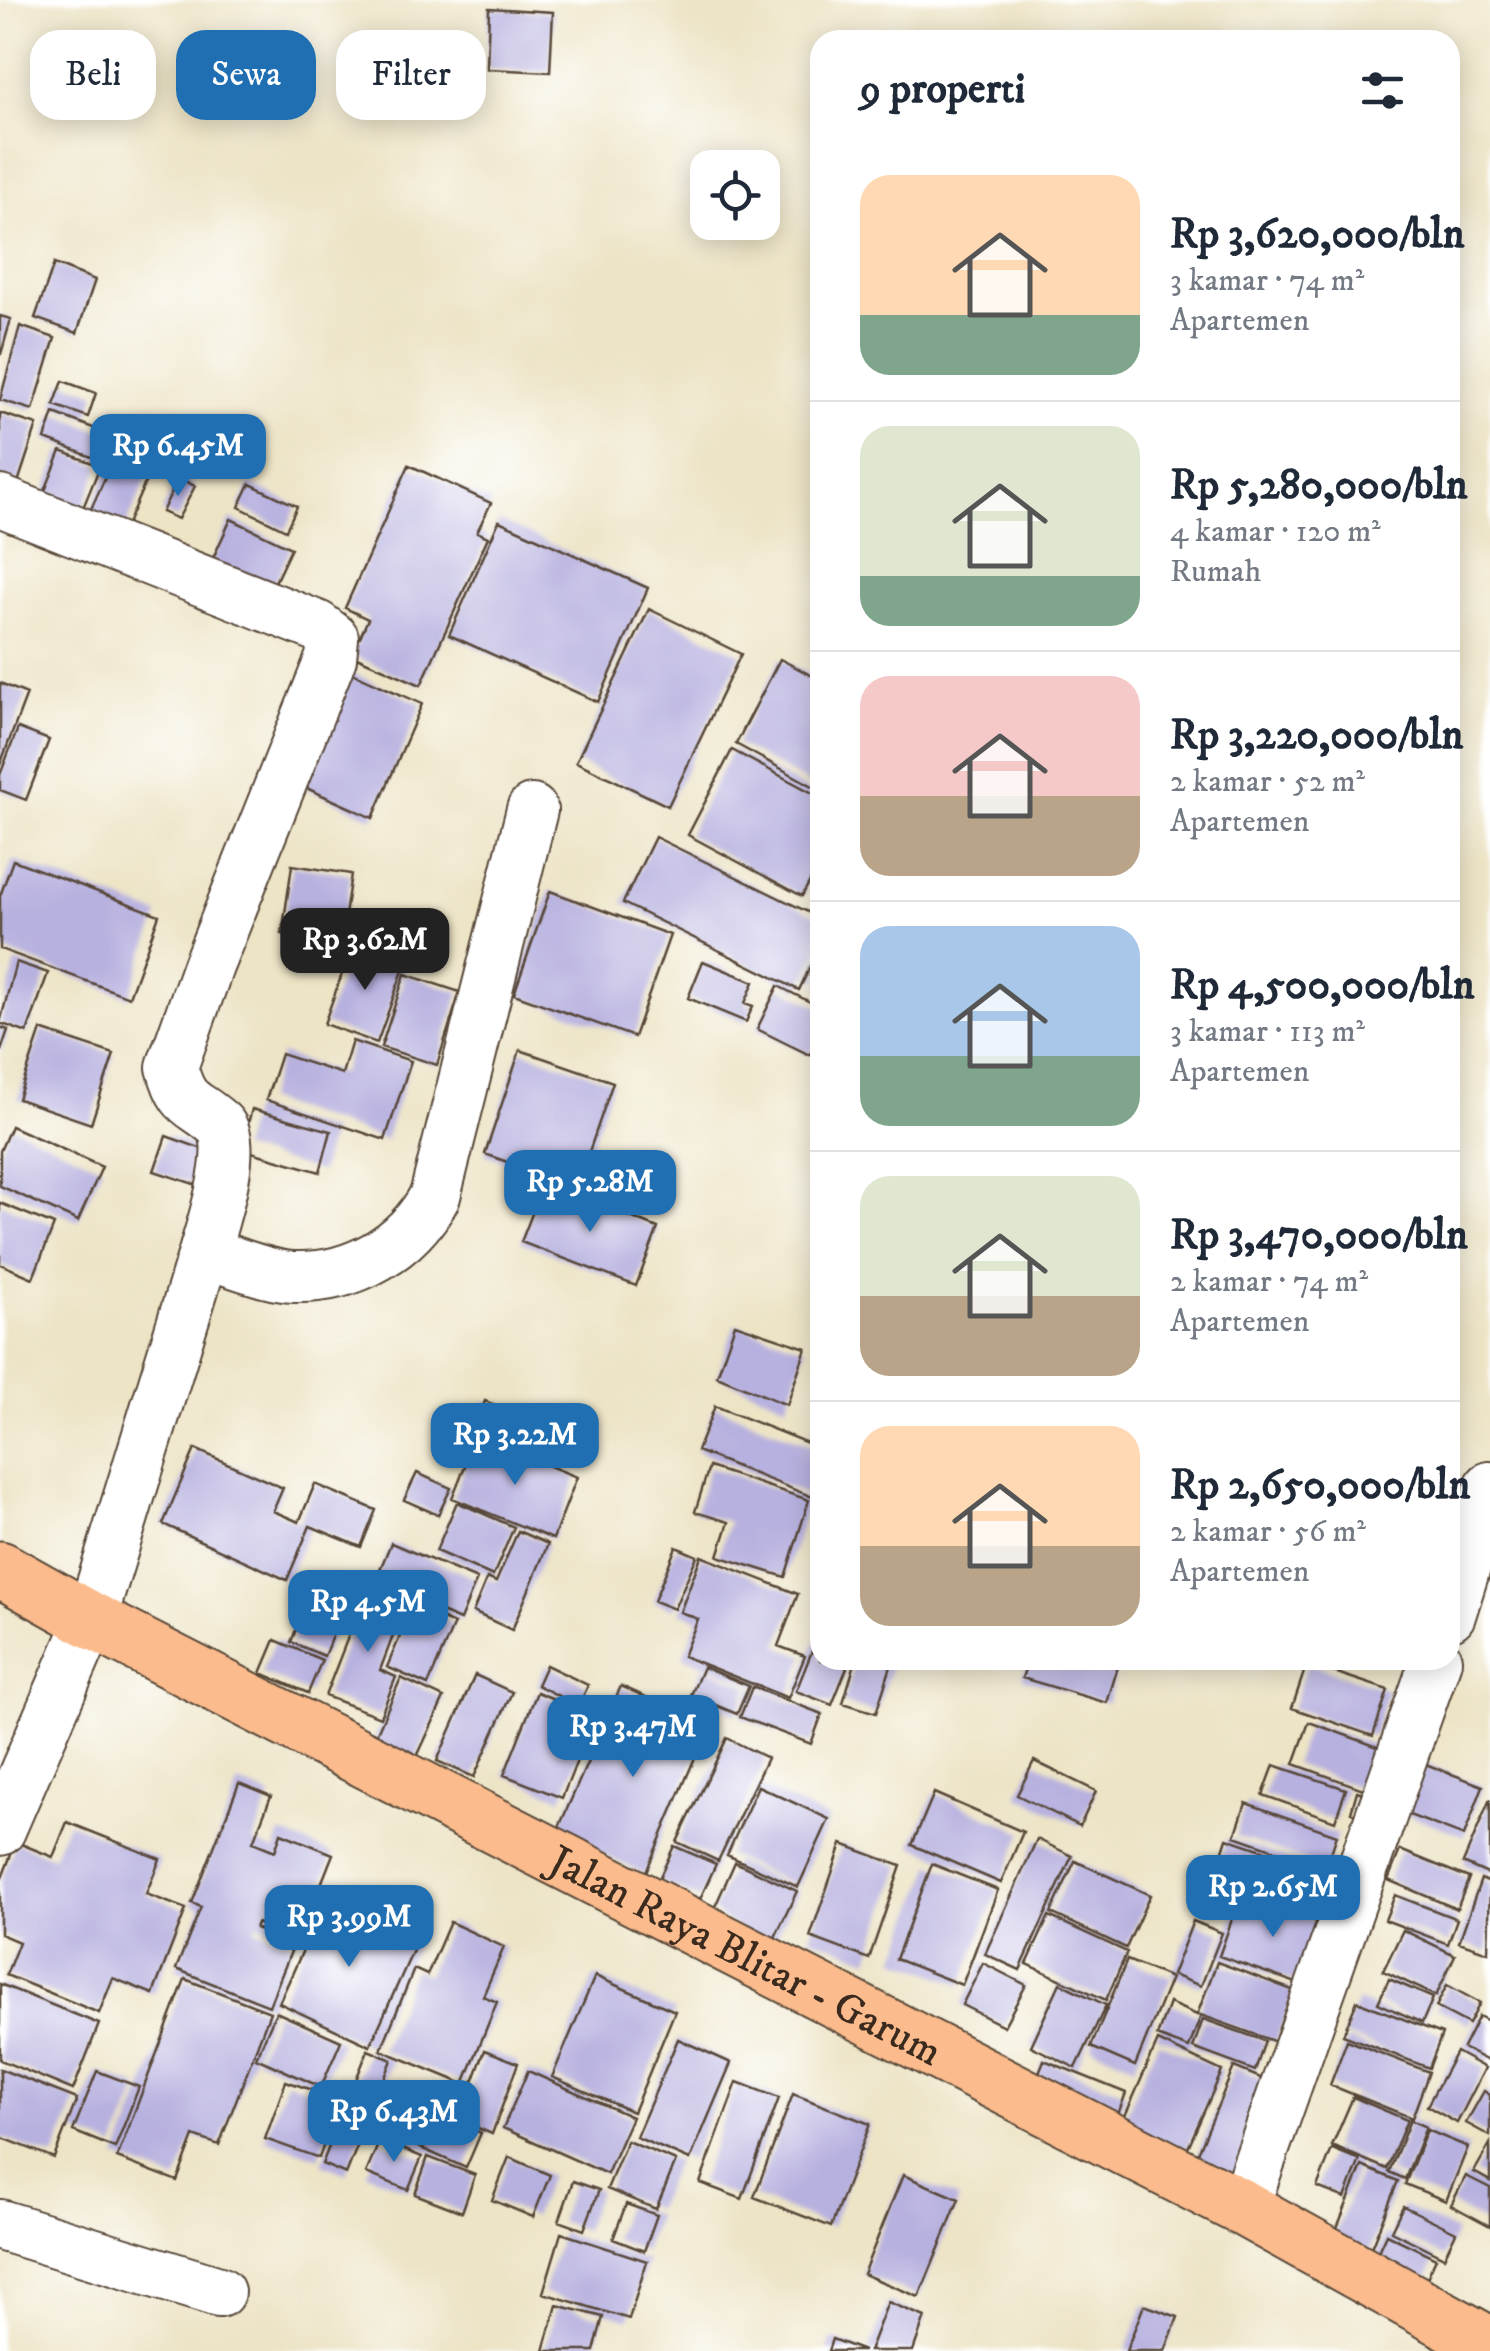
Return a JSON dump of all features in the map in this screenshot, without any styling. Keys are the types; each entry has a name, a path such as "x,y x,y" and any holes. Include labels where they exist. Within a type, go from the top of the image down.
{"highway":[{"name":"Jalan Raya Blitar - Garum","path":"0,1569 92,1620 1243,2208 1490,2345"}],"street":[{"path":"0,501 317,626 333,638 331,658 208,966 172,1067 186,1104 217,1122 224,1129 227,1145 223,1184 204,1253 92,1620 0,1830"},
{"path":"204,1253 293,1277 346,1270 386,1254 425,1215 435,1196 532,810"},
{"path":"1460,1584 1490,1487"},
{"path":"1243,2208 1432,1670"},
{"path":"0,2225 219,2292"}],"building":[{"path":"489,8 553,12 550,72 487,69"},
{"path":"54,264 95,280 77,333 35,318"},
{"path":"0,316 11,319 1,354 0,354"},
{"path":"20,326 55,338 33,410 0,400"},
{"path":"63,381 96,393 88,417 54,405"},
{"path":"0,413 37,425 14,495 0,491"},
{"path":"54,413 109,434 99,460 45,439"},
{"path":"61,451 100,466 81,513 42,498"},
{"path":"114,458 149,474 123,533 87,518"},
{"path":"409,465 491,503 477,532 488,537 421,685 352,655 368,619 345,608"},
{"path":"178,478 195,486 178,519 162,512"},
{"path":"250,484 297,506 286,530 239,507"},
{"path":"231,519 291,548 269,595 209,567"},
{"path":"499,521 648,588 598,702 449,635"},
{"path":"649,609 741,654 668,806 576,762"},
{"path":"780,659 810,675 810,785 736,744"},
{"path":"343,669 422,704 373,818 293,782"},
{"path":"0,683 27,694 0,765"},
{"path":"18,728 49,740 26,800 0,790 0,775"},
{"path":"732,750 810,792 810,881 802,896 688,835"},
{"path":"655,837 810,913 810,967 799,990 623,903"},
{"path":"13,860 159,915 129,997 0,949 0,896"},
{"path":"292,865 351,874 341,943 282,934"},
{"path":"550,891 670,935 634,1037 514,994"},
{"path":"353,943 406,962 377,1043 324,1024"},
{"path":"703,961 754,982 745,1003 753,1006 746,1022 688,998"},
{"path":"16,962 48,973 27,1033 0,1023"},
{"path":"405,974 460,992 437,1065 381,1047"},
{"path":"778,986 810,1002 810,1055 757,1029"},
{"path":"0,1027 8,1030 1,1051 0,1051"},
{"path":"41,1030 114,1054 91,1124 18,1099"},
{"path":"352,1041 411,1061 385,1140 266,1100 281,1054 342,1074"},
{"path":"520,1050 613,1082 577,1187 485,1154"},
{"path":"252,1109 331,1131 320,1172 241,1149"},
{"path":"11,1126 102,1167 78,1221 0,1186 0,1151"},
{"path":"166,1136 214,1153 203,1187 154,1171"},
{"path":"544,1183 658,1228 636,1286 521,1242"},
{"path":"0,1203 54,1225 33,1278 0,1264"},
{"path":"735,1324 806,1348 787,1405 717,1376"},
{"path":"485,1401 568,1434 555,1465 473,1433"},
{"path":"715,1406 810,1444 810,1496 697,1451"},
{"path":"477,1437 577,1477 553,1539 452,1498"},
{"path":"195,1449 283,1488 273,1511 299,1522 315,1484 376,1510 361,1547 310,1526 287,1580 163,1524"},
{"path":"709,1467 809,1500 785,1577 718,1556 729,1522 695,1512"},
{"path":"417,1473 451,1488 438,1515 404,1500"},
{"path":"457,1502 514,1527 493,1576 436,1551"},
{"path":"518,1531 548,1544 512,1630 473,1612 487,1578 496,1582"},
{"path":"391,1543 477,1579 460,1620 374,1584"},
{"path":"676,1547 697,1556 674,1609 654,1601"},
{"path":"701,1556 798,1594 778,1646 805,1656 788,1698 683,1656 698,1619 680,1612"},
{"path":"368,1586 406,1602 380,1670 396,1677 380,1717 325,1696"},
{"path":"312,1590 345,1604 324,1656 291,1642"},
{"path":"413,1606 454,1624 428,1685 387,1667"},
{"path":"275,1640 322,1660 308,1693 261,1673"},
{"path":"810,1656 810,1670 846,1670 832,1705 796,1691"},
{"path":"546,1665 588,1685 579,1706 537,1685"},
{"path":"703,1667 749,1686 737,1714 691,1695"},
{"path":"853,1670 890,1670 876,1713 843,1703"},
{"path":"1025,1670 1117,1670 1107,1703 1022,1678"},
{"path":"1305,1670 1328,1670 1388,1690 1373,1736 1292,1708"},
{"path":"475,1675 512,1692 474,1777 437,1761"},
{"path":"401,1678 444,1698 415,1761 373,1742"},
{"path":"621,1686 709,1725 645,1874 556,1834"},
{"path":"752,1687 822,1714 811,1744 740,1717"},
{"path":"537,1692 595,1716 562,1798 504,1775"},
{"path":"1309,1722 1389,1751 1374,1793 1294,1764"},
{"path":"727,1738 767,1758 718,1861 677,1842"},
{"path":"1415,1760 1483,1786 1464,1836 1396,1810"},
{"path":"1034,1761 1096,1791 1080,1826 1017,1795"},
{"path":"1274,1765 1346,1789 1335,1821 1263,1795"},
{"path":"239,1783 271,1796 253,1842 275,1851 281,1833 333,1854 299,1940 257,1923 255,1928 294,1944 269,2006 176,1969 201,1907 192,1903"},
{"path":"758,1786 829,1819 798,1887 727,1855"},
{"path":"1357,1791 1378,1798 1371,1818 1351,1812"},
{"path":"934,1793 1023,1832 1001,1883 912,1845"},
{"path":"1490,1799 1490,1875 1463,1863"},
{"path":"1246,1803 1337,1835 1326,1868 1235,1836"},
{"path":"67,1822 160,1859 146,1894 186,1909 153,1994 113,1978 99,2013 6,1975 19,1942 0,1934 0,1883 16,1842 53,1857"},
{"path":"1227,1838 1327,1872 1313,1916 1213,1882"},
{"path":"1037,1839 1072,1856 1020,1970 985,1954"},
{"path":"842,1844 901,1866 869,1959 810,1937"},
{"path":"674,1846 716,1864 700,1899 658,1881"},
{"path":"1400,1850 1469,1878 1457,1909 1388,1880"},
{"path":"1075,1861 1150,1895 1126,1948 1051,1913"},
{"path":"735,1862 797,1891 769,1950 713,1911"},
{"path":"932,1864 998,1890 962,1985 896,1959"},
{"path":"1481,1879 1490,1883 1488,1952 1459,1942"},
{"path":"1241,1894 1326,1925 1305,1986 1219,1956"},
{"path":"328,1895 419,1937 370,2046 279,2003"},
{"path":"1395,1895 1457,1919 1448,1944 1385,1920"},
{"path":"1049,1916 1127,1952 1106,2000 1027,1964"},
{"path":"1193,1921 1222,1933 1201,1986 1172,1975"},
{"path":"450,1922 504,1947 483,1996 497,2002 464,2084 381,2050 414,1969 427,1975"},
{"path":"1403,1930 1455,1955 1436,1996 1383,1971"},
{"path":"1127,1960 1171,1978 1135,2066 1091,2047"},
{"path":"1217,1962 1295,1991 1276,2042 1201,2015 1189,2048 1157,2036 1169,2003 1197,2015"},
{"path":"983,1963 1026,1985 1004,2026 962,2005"},
{"path":"595,1976 675,2011 633,2112 552,2077"},
{"path":"185,1979 270,2012 219,2145 194,2136 177,2181 117,2158"},
{"path":"1389,1979 1433,1998 1422,2023 1378,2003"},
{"path":"1060,1983 1106,2005 1076,2068 1031,2046"},
{"path":"0,1984 99,2024 73,2090 0,2060"},
{"path":"1447,1985 1480,2003 1469,2024 1436,2007"},
{"path":"1357,2001 1442,2034 1429,2068 1343,2035"},
{"path":"276,2012 341,2041 321,2087 256,2058"},
{"path":"1479,2016 1490,2022 1490,2062 1463,2048"},
{"path":"1203,2019 1265,2041 1255,2071 1193,2048"},
{"path":"678,2039 731,2063 690,2160 636,2137"},
{"path":"1347,2040 1429,2072 1412,2118 1330,2085"},
{"path":"1158,2041 1222,2071 1185,2154 1121,2125"},
{"path":"368,2050 392,2060 346,2174 322,2164"},
{"path":"485,2050 518,2063 492,2134 459,2120"},
{"path":"1456,2052 1485,2068 1457,2123 1427,2106"},
{"path":"1044,2060 1126,2093 1114,2125 1031,2093"},
{"path":"1234,2067 1275,2084 1238,2176 1196,2158"},
{"path":"0,2069 77,2099 54,2158 0,2137"},
{"path":"97,2071 139,2087 115,2148 73,2131"},
{"path":"528,2071 632,2117 607,2174 503,2128"},
{"path":"286,2081 340,2100 319,2158 265,2139"},
{"path":"737,2082 779,2098 742,2199 700,2183"},
{"path":"385,2091 481,2133 466,2168 371,2126"},
{"path":"1484,2091 1490,2095 1490,2136 1466,2123"},
{"path":"793,2094 870,2124 831,2227 754,2197"},
{"path":"1353,2097 1407,2120 1387,2169 1332,2146"},
{"path":"1410,2120 1426,2127 1405,2179 1389,2172"},
{"path":"1427,2130 1468,2147 1446,2201 1405,2184"},
{"path":"380,2140 422,2157 408,2190 366,2173"},
{"path":"627,2141 676,2161 656,2209 607,2189"},
{"path":"1490,2144 1490,2181 1474,2172"},
{"path":"1332,2149 1360,2160 1345,2198 1317,2187"},
{"path":"428,2157 475,2175 462,2212 415,2194"},
{"path":"509,2157 550,2175 533,2217 492,2200"},
{"path":"1362,2166 1398,2181 1368,2255 1332,2240"},
{"path":"903,2175 959,2199 919,2297 863,2274"},
{"path":"1466,2176 1490,2188 1490,2226 1451,2205"},
{"path":"573,2181 599,2190 584,2230 559,2221"},
{"path":"626,2204 657,2215 644,2251 613,2239"},
{"path":"1403,2206 1456,2232 1444,2257 1391,2231"},
{"path":"561,2233 647,2261 629,2319 543,2293"},
{"path":"1386,2234 1436,2258 1421,2291 1371,2267"},
{"path":"888,2302 925,2317 913,2351 869,2351"},
{"path":"557,2305 603,2317 594,2351 544,2351"},
{"path":"1144,2305 1178,2317 1165,2351 1126,2351"},
{"path":"832,2339 864,2351 828,2351"}]}
